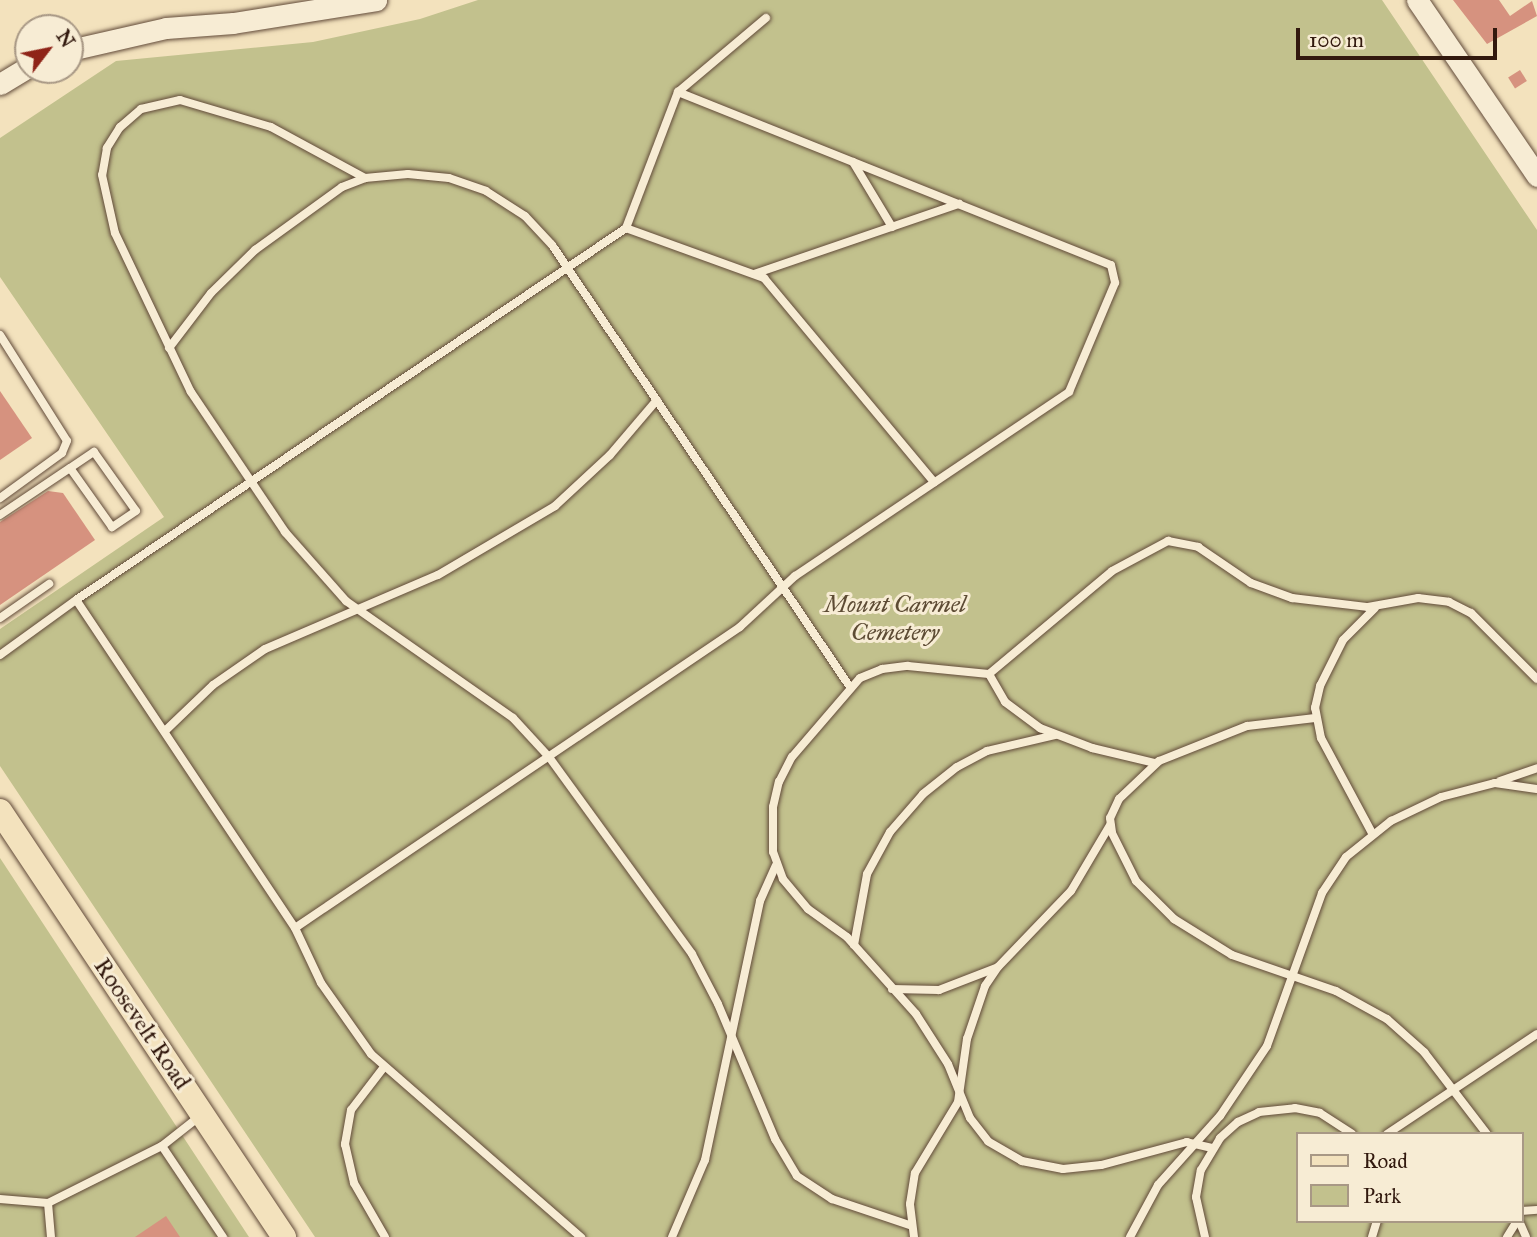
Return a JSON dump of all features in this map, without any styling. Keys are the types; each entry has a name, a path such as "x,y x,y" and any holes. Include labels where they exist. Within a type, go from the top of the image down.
{"main road":[{"path":"84,47 166,28 233,23 376,0"},
{"path":"1417,0 1537,176"},
{"name":"Roosevelt Road","path":"0,811 285,1237"}],"lane":[{"path":"0,655 250,481 626,228 678,92 766,18"},
{"path":"295,928 756,616 784,588 934,482 1069,392 1116,277 1115,269 1103,260 678,92"},
{"path":"365,178 300,140 218,107 165,100 131,116 107,148 103,192 135,280 191,392 250,481 310,564 357,608 513,718 549,757 692,954 775,1139 797,1175 832,1199 912,1226"},
{"path":"853,162 892,227"},
{"path":"169,348 211,293 276,230 332,192 365,178 426,174 468,183 525,216 567,266 850,687"},
{"path":"754,274 959,204"},
{"path":"626,228 754,274 772,285 934,482"},
{"path":"0,335 67,441 62,453 0,498"},
{"path":"164,731 247,660 286,638 438,575 555,506 610,455 657,400"},
{"path":"0,515 70,468 94,452 136,511 112,527 70,468"},
{"path":"672,1237 705,1160 760,901 776,865 773,807 779,782 801,745 850,687 870,672 894,667 989,674 1119,566 1168,541 1198,547 1251,583 1276,594 1308,601 1378,606 1428,597 1461,606 1537,679"},
{"path":"0,618 49,584"},
{"path":"76,600 295,928 337,1010 384,1067 580,1237"},
{"path":"1372,833 1321,738 1315,718 1320,686 1335,652 1362,616 1378,606"},
{"path":"989,674 1014,711 1055,735 1155,763"},
{"path":"914,1237 912,1226 915,1173 960,1094 972,1020 998,967 1060,905 1110,825 1126,788 1155,763 1235,729 1315,718"},
{"path":"854,945 867,874 890,832 923,794 957,767 987,751 1055,735"},
{"path":"1130,1237 1158,1185 1236,1095 1256,1064 1295,976 1329,879 1372,833 1433,800 1537,768"},
{"path":"1495,783 1537,789"},
{"path":"1110,825 1136,881 1174,919 1232,956 1336,991 1387,1019 1413,1040 1486,1132"},
{"path":"776,865 800,901 854,945 928,1030 970,1118 988,1141 1037,1166 1101,1165 1194,1143 1212,1148"},
{"path":"891,989 939,990 998,967"},
{"path":"1390,1132 1537,1034"},
{"path":"384,1067 351,1110 345,1144 354,1183 385,1237"},
{"path":"1205,1237 1196,1197 1201,1170 1212,1148 1248,1117 1284,1108 1320,1113 1349,1132"},
{"path":"0,1199 48,1203 162,1146 203,1114"},
{"path":"162,1146 223,1237"},
{"path":"48,1203 51,1237"}],"green space":[{"name":"Mount Carmel Cemetery","path":"478,0 1382,0 1537,230 1537,1237 315,1237 0,766 0,629 164,517 0,277 0,138 116,61 313,42 420,19"},
{"path":"0,858 249,1237 0,1237"}],"building":[{"path":"1453,0 1499,0 1510,16 1532,1 1537,16 1487,44"},
{"path":"1520,70 1527,81 1515,88 1508,77"},
{"path":"0,391 32,438 0,460"},
{"path":"48,491 63,493 95,540 0,605 0,522"},
{"path":"166,1216 180,1237 135,1237"}]}
